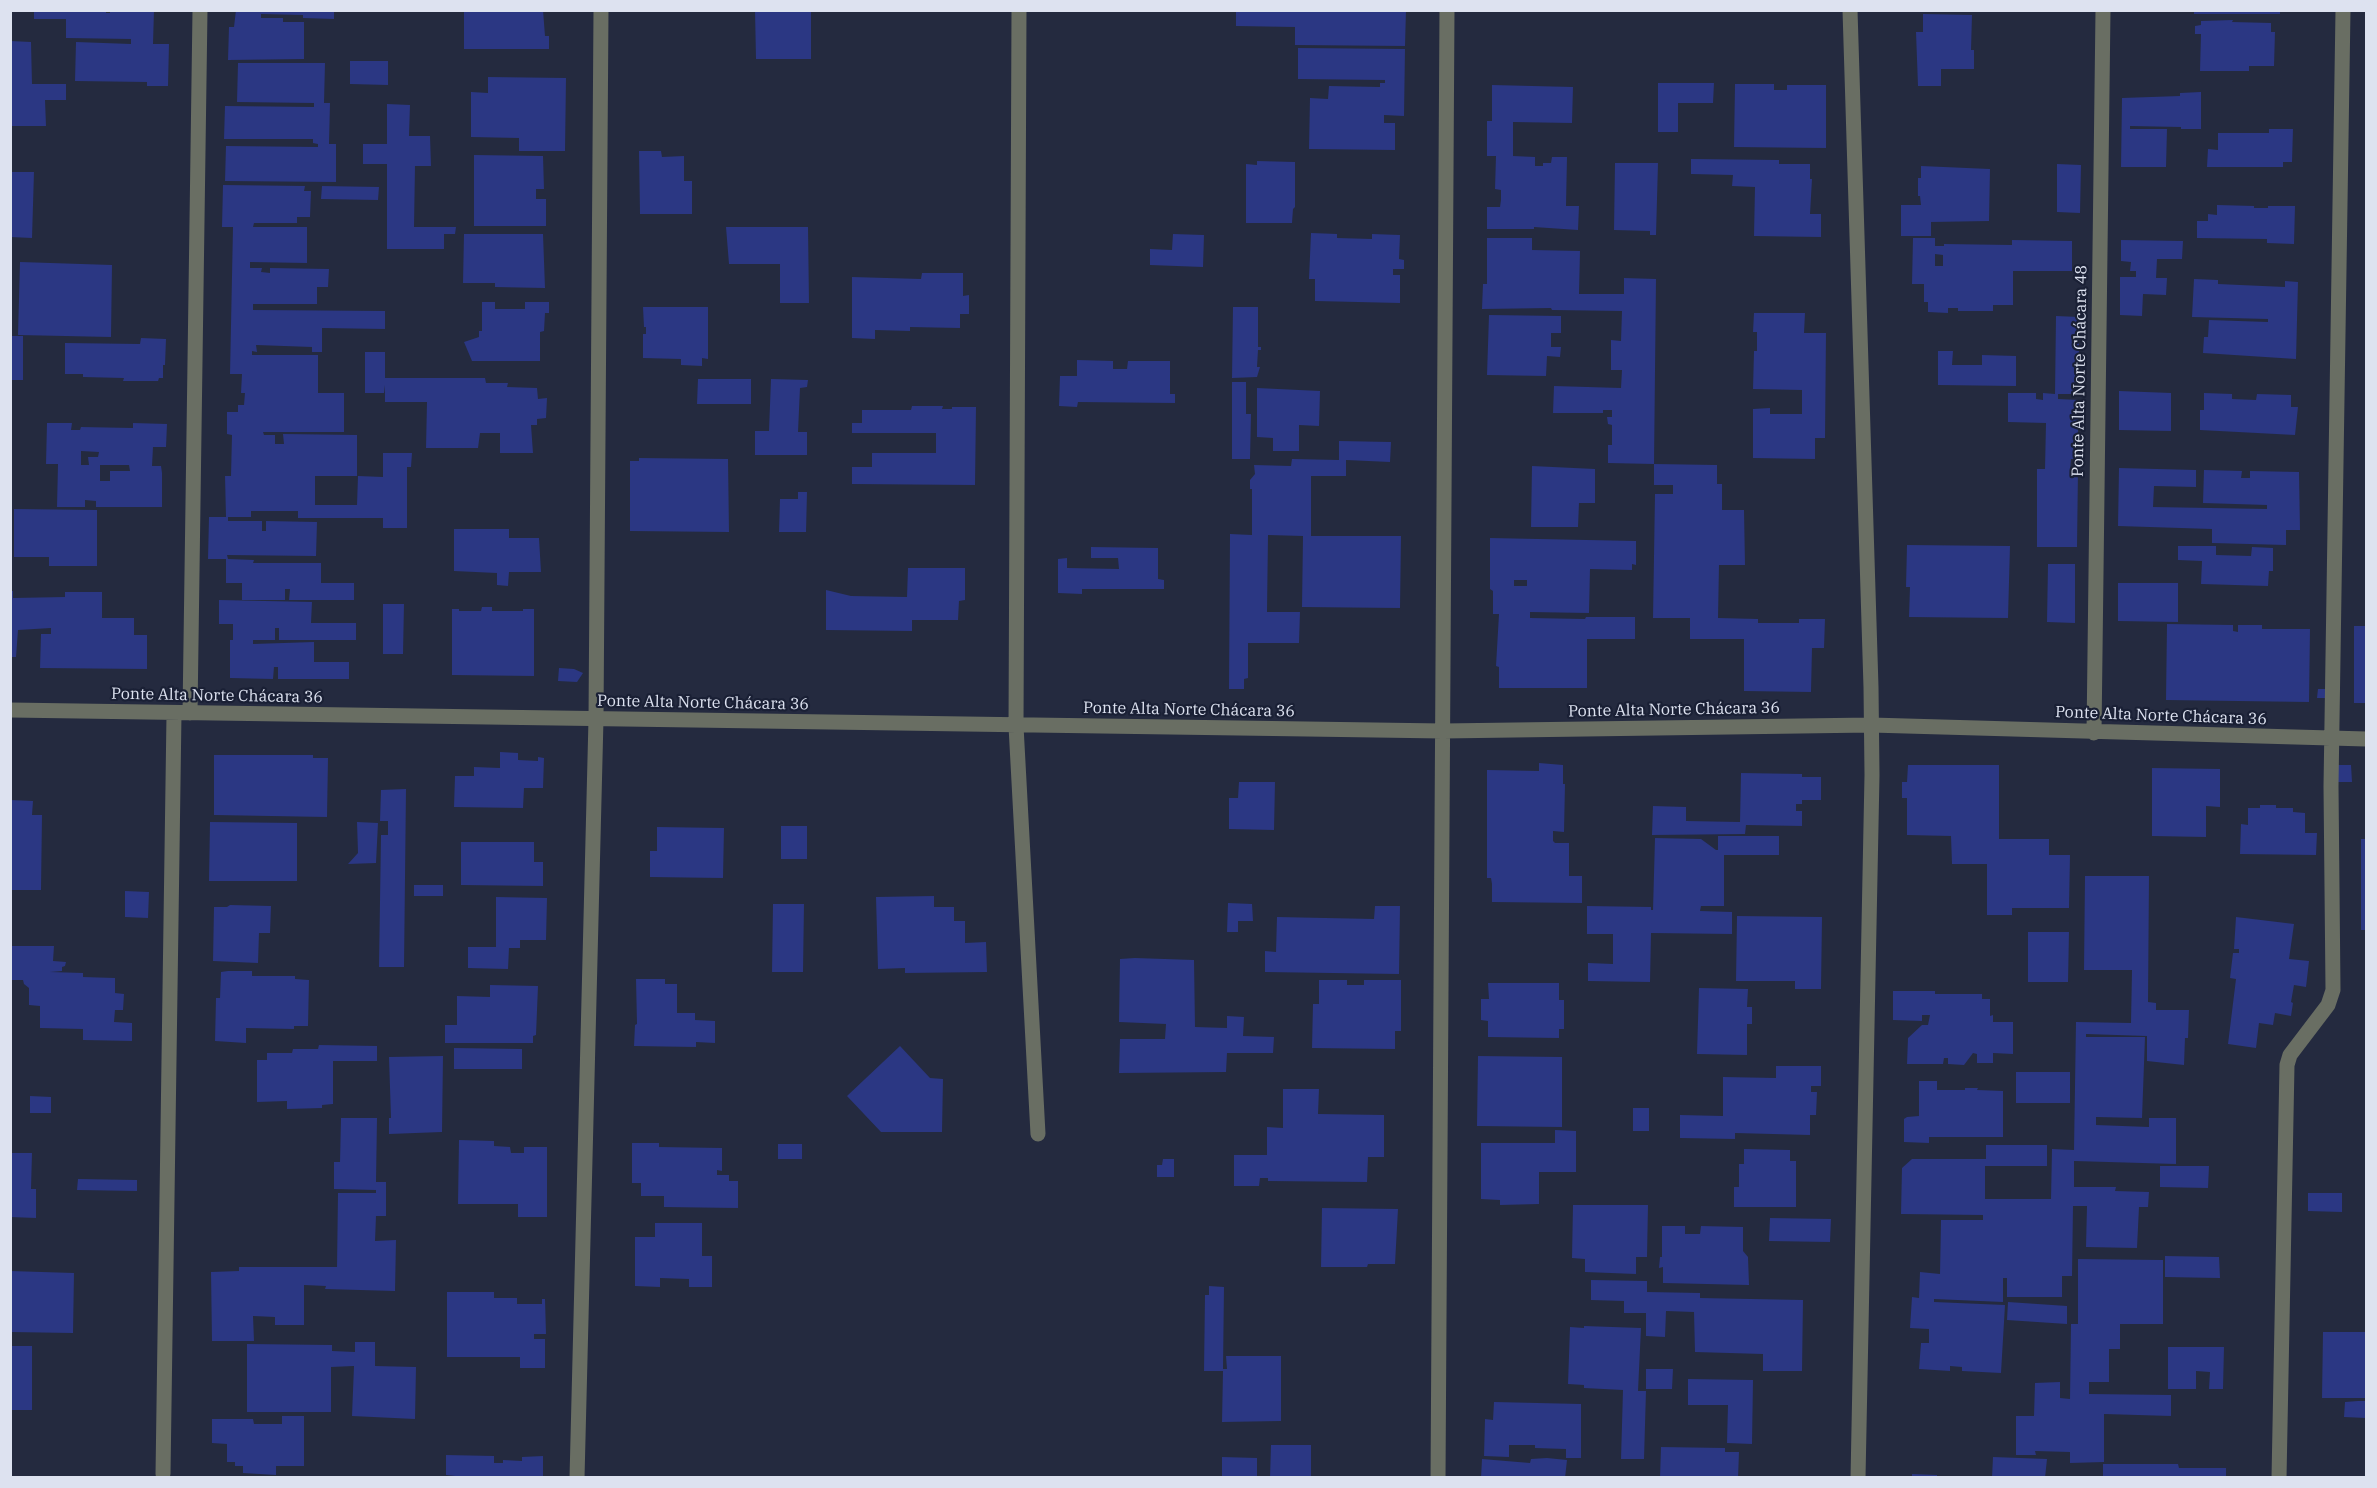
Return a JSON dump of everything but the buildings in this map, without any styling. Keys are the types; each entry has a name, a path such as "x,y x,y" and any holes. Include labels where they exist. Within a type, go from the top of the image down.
{"street":[{"path":"190,713 200,10"},
{"path":"578,1478 596,719 601,10"},
{"path":"1019,10 1016,726 1038,1134"},
{"path":"1438,1478 1447,10"},
{"path":"1850,10 1872,775 1858,1478"},
{"name":"Ponte Alta Norte Chácara 48","path":"2094,733 2103,10"},
{"path":"2279,1478 2287,1065 2290,1055 2328,1005 2333,990 2331,786 2343,10"},
{"name":"Ponte Alta Norte Chácara 36","path":"10,710 1443,732 1871,725 2367,740"},
{"path":"163,1474 174,714"}]}
